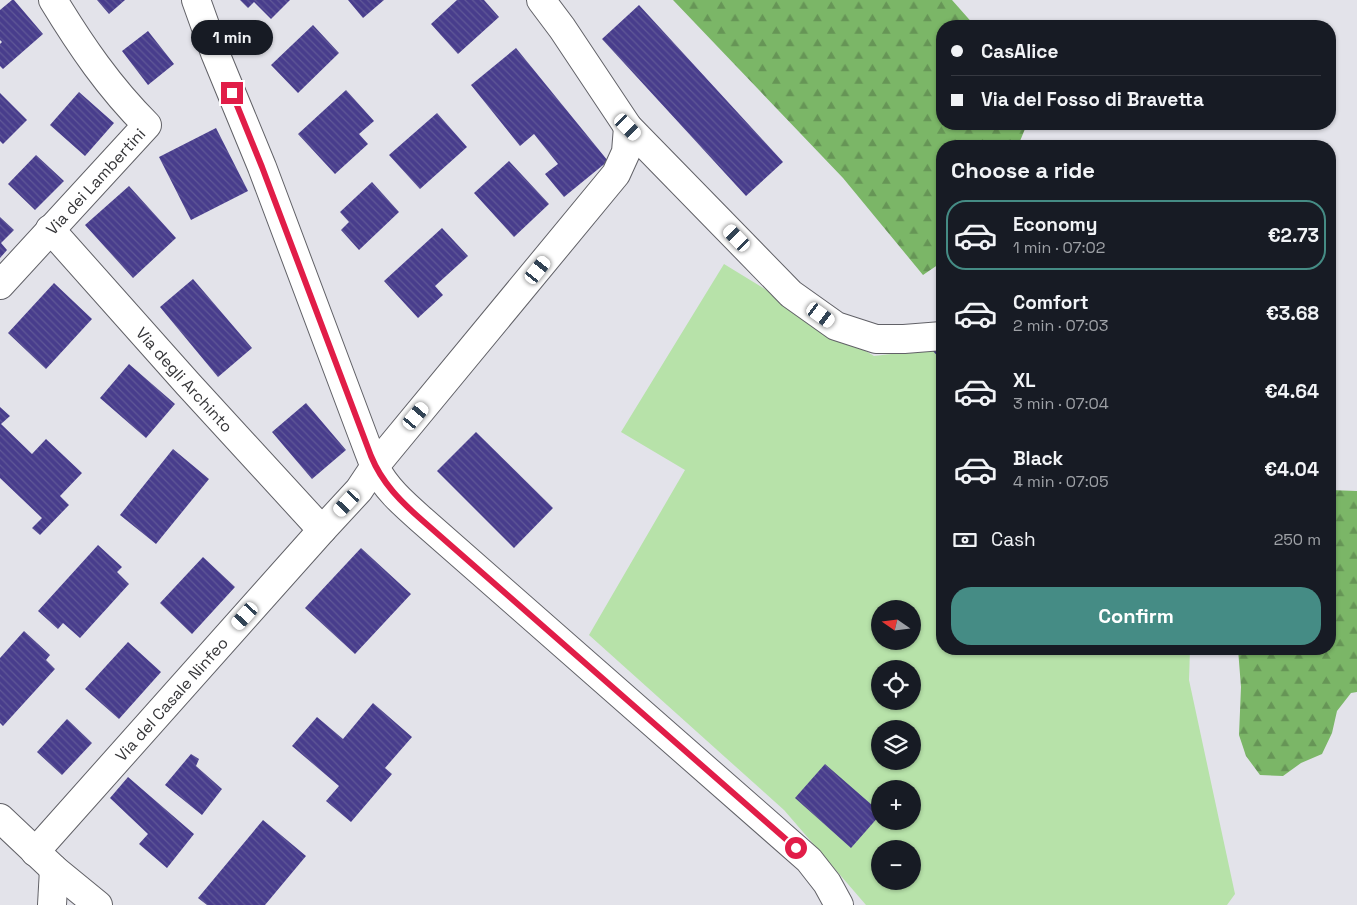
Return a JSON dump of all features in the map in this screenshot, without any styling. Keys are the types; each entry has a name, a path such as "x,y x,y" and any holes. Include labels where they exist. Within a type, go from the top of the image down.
{"street":[{"name":"Via dei Lambertini","path":"0,285 147,125 124,102 100,72 53,0"},
{"path":"196,0 215,53 262,167 375,466 389,488 399,500 809,860 827,883 839,905"},
{"path":"541,0 562,28 628,127 791,294 836,326 876,339 936,336"},
{"name":"Via del Casale Ninfeo","path":"45,861 322,530 359,490 375,466 616,174 626,152 628,127"},
{"name":"Via degli Archinto","path":"50,229 188,384 322,530"},
{"path":"0,818 92,903"},
{"path":"45,861 52,905"}],"green space":[{"path":"673,0 952,0 970,20 936,20 936,130 1025,130 1020,140 936,140 936,266 923,275 843,178"},
{"path":"724,264 874,356 936,349 936,655 1190,655 1189,680 1235,894 1227,905 866,905 784,810 589,635 685,470 621,432"},
{"path":"1336,490 1357,491 1357,692 1351,693 1337,711 1332,733 1322,754 1301,763 1283,776 1260,775 1246,756 1239,735 1241,687 1238,655 1336,655"}],"building":[{"path":"12,0 43,34 3,69 0,66 0,44 2,42 0,40 0,10"},
{"path":"97,0 125,0 109,14"},
{"path":"240,0 290,0 271,19 254,2 248,8"},
{"path":"348,0 384,0 363,18"},
{"path":"457,0 484,0 499,17 458,54 431,24"},
{"path":"639,5 783,162 746,196 602,39"},
{"path":"313,25 339,53 298,93 271,65"},
{"path":"148,31 174,64 148,85 122,51"},
{"path":"516,48 608,161 564,197 545,174 558,164 534,134 520,146 471,85"},
{"path":"346,90 374,121 359,134 368,144 335,174 298,134"},
{"path":"79,92 114,123 85,156 50,125"},
{"path":"0,93 27,120 3,144 0,141"},
{"path":"437,113 467,147 420,189 389,155"},
{"path":"216,128 248,191 191,220 159,157"},
{"path":"36,155 64,181 35,210 8,184"},
{"path":"509,161 549,204 514,237 474,193"},
{"path":"372,182 399,212 359,250 341,230 349,222 340,212"},
{"path":"129,186 176,238 133,278 85,225"},
{"path":"0,217 14,230 1,243 7,250 0,258"},
{"path":"442,228 468,256 435,286 443,295 418,318 384,281"},
{"path":"193,279 252,348 218,377 160,307"},
{"path":"54,283 92,319 46,369 8,333"},
{"path":"936,340 936,354 924,341"},
{"path":"129,364 175,404 146,438 100,398"},
{"path":"306,403 346,450 312,479 272,432"},
{"path":"0,407 10,416 1,424 32,454 46,439 82,473 60,496 69,505 40,535 32,528 42,518 0,478"},
{"path":"476,432 553,508 514,548 437,471"},
{"path":"173,449 209,479 156,544 120,515"},
{"path":"98,545 122,567 117,572 129,584 80,638 63,623 58,629 38,611"},
{"path":"361,548 411,594 355,654 305,608"},
{"path":"203,557 235,587 192,634 160,603"},
{"path":"24,631 50,655 46,660 55,669 3,726 0,723 0,658"},
{"path":"128,642 161,672 119,719 85,689"},
{"path":"373,703 412,737 385,768 392,774 351,822 326,801 339,786 292,746 317,717 343,739"},
{"path":"67,719 92,743 62,775 37,752"},
{"path":"191,754 199,759 196,766 222,789 202,815 165,785"},
{"path":"825,764 871,804 871,825 851,848 795,798"},
{"path":"128,777 194,834 167,868 139,844 148,834 110,798"},
{"path":"263,820 306,856 265,905 207,905 198,898"}],"route":[{"path":"232,93 262,167 371,456 389,488 399,500 796,848"}]}
